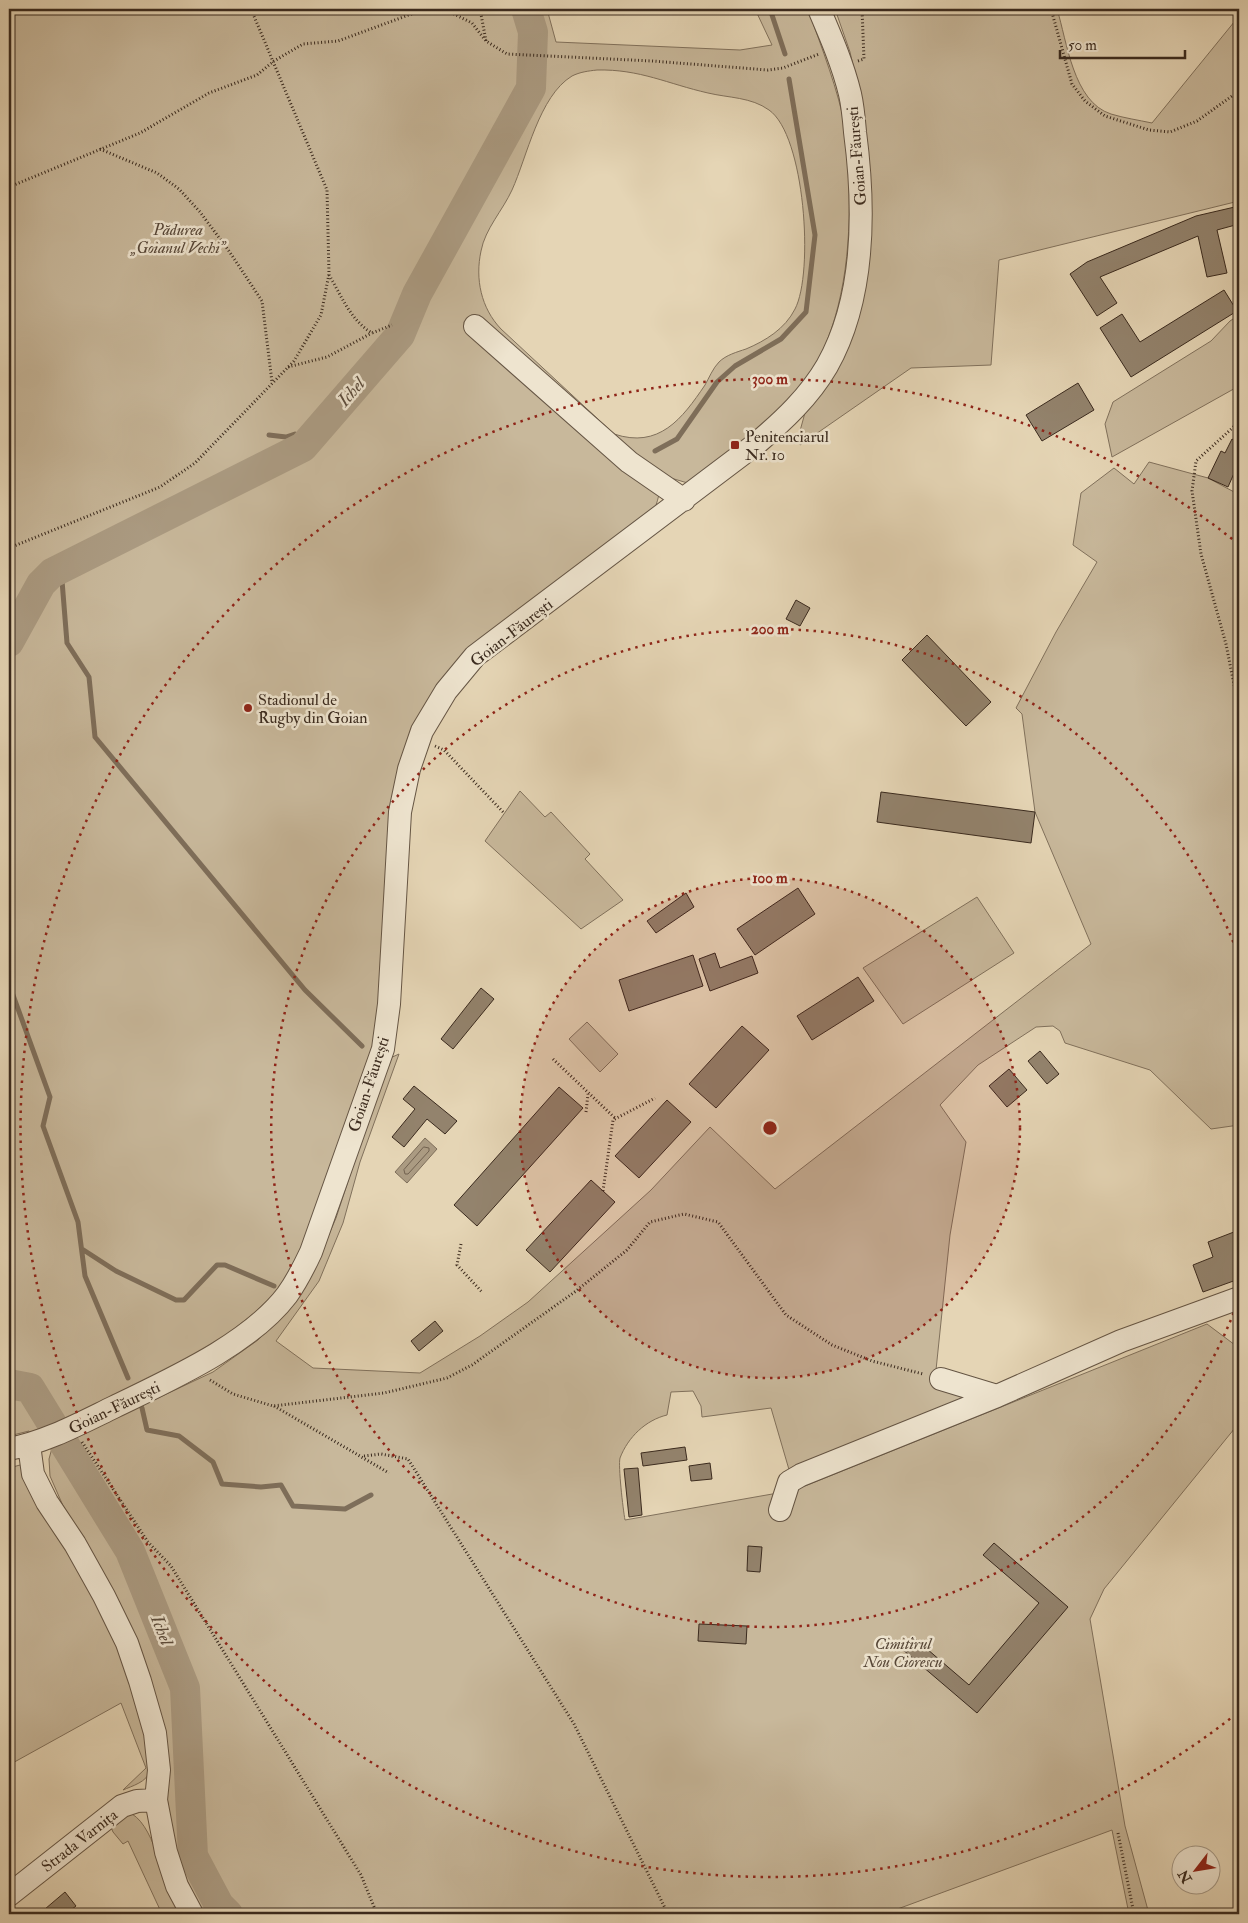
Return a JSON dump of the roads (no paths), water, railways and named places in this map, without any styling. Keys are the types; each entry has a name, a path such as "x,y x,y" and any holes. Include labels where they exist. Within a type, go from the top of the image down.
{"street":[{"name":"Goian-Făurești","path":"27,1445 72,1427 197,1367 259,1323 286,1296 300,1276 311,1252 380,1058 389,1004 400,812 409,769 422,732 446,691 475,656 756,444 783,420 811,390 827,365 840,337 852,299 861,239 861,172 851,96 835,45 819,9"},
{"path":"476,326 629,462 684,500"},
{"path":"780,1510 788,1482 801,1475 997,1396 1121,1341 1239,1298"},
{"path":"940,1379 997,1396"},
{"path":"27,1445 33,1474 46,1502 75,1544 104,1596 127,1643 144,1691 155,1733 159,1770 156,1800 166,1852 177,1886 192,1914"},
{"name":"Strada Varnița","path":"9,1895 122,1806 137,1801 156,1800"}],"water":[{"path":"425,1138 437,1149 407,1183 395,1172"}],"waterway":[{"name":"Ichel","path":"9,642 41,584 52,573 303,447 400,335 417,294 531,88 533,32 526,9"},
{"path":"770,9 785,54"},
{"path":"655,451 677,439 717,382 735,366 781,339 806,312 815,235 789,79"},
{"path":"269,435 286,437 295,434 305,444"},
{"path":"61,568 67,643 89,677 95,737 305,990 362,1046"},
{"path":"9,606 23,618"},
{"path":"9,984 50,1097 43,1126 78,1222 85,1276 128,1378"},
{"path":"82,1249 116,1271 176,1300 184,1300 217,1265 225,1265 274,1286"},
{"name":"Ichel","path":"9,1384 30,1388 130,1551 185,1688 193,1856 219,1905 228,1914"},
{"path":"142,1408 147,1430 179,1436 213,1462 222,1484 261,1487 281,1485 293,1506 345,1509 371,1495"}],"place":[{"name":"Penitenciarul Nr. 10","path":"735,445"},
{"name":"Stadionul de Rugby din Goian","path":"248,708"}],"park label":[{"name":"Pădurea „Goianul Vechi”","path":"178,238"},
{"name":"Cimitirul Nou Ciorescu","path":"903,1652"}]}
